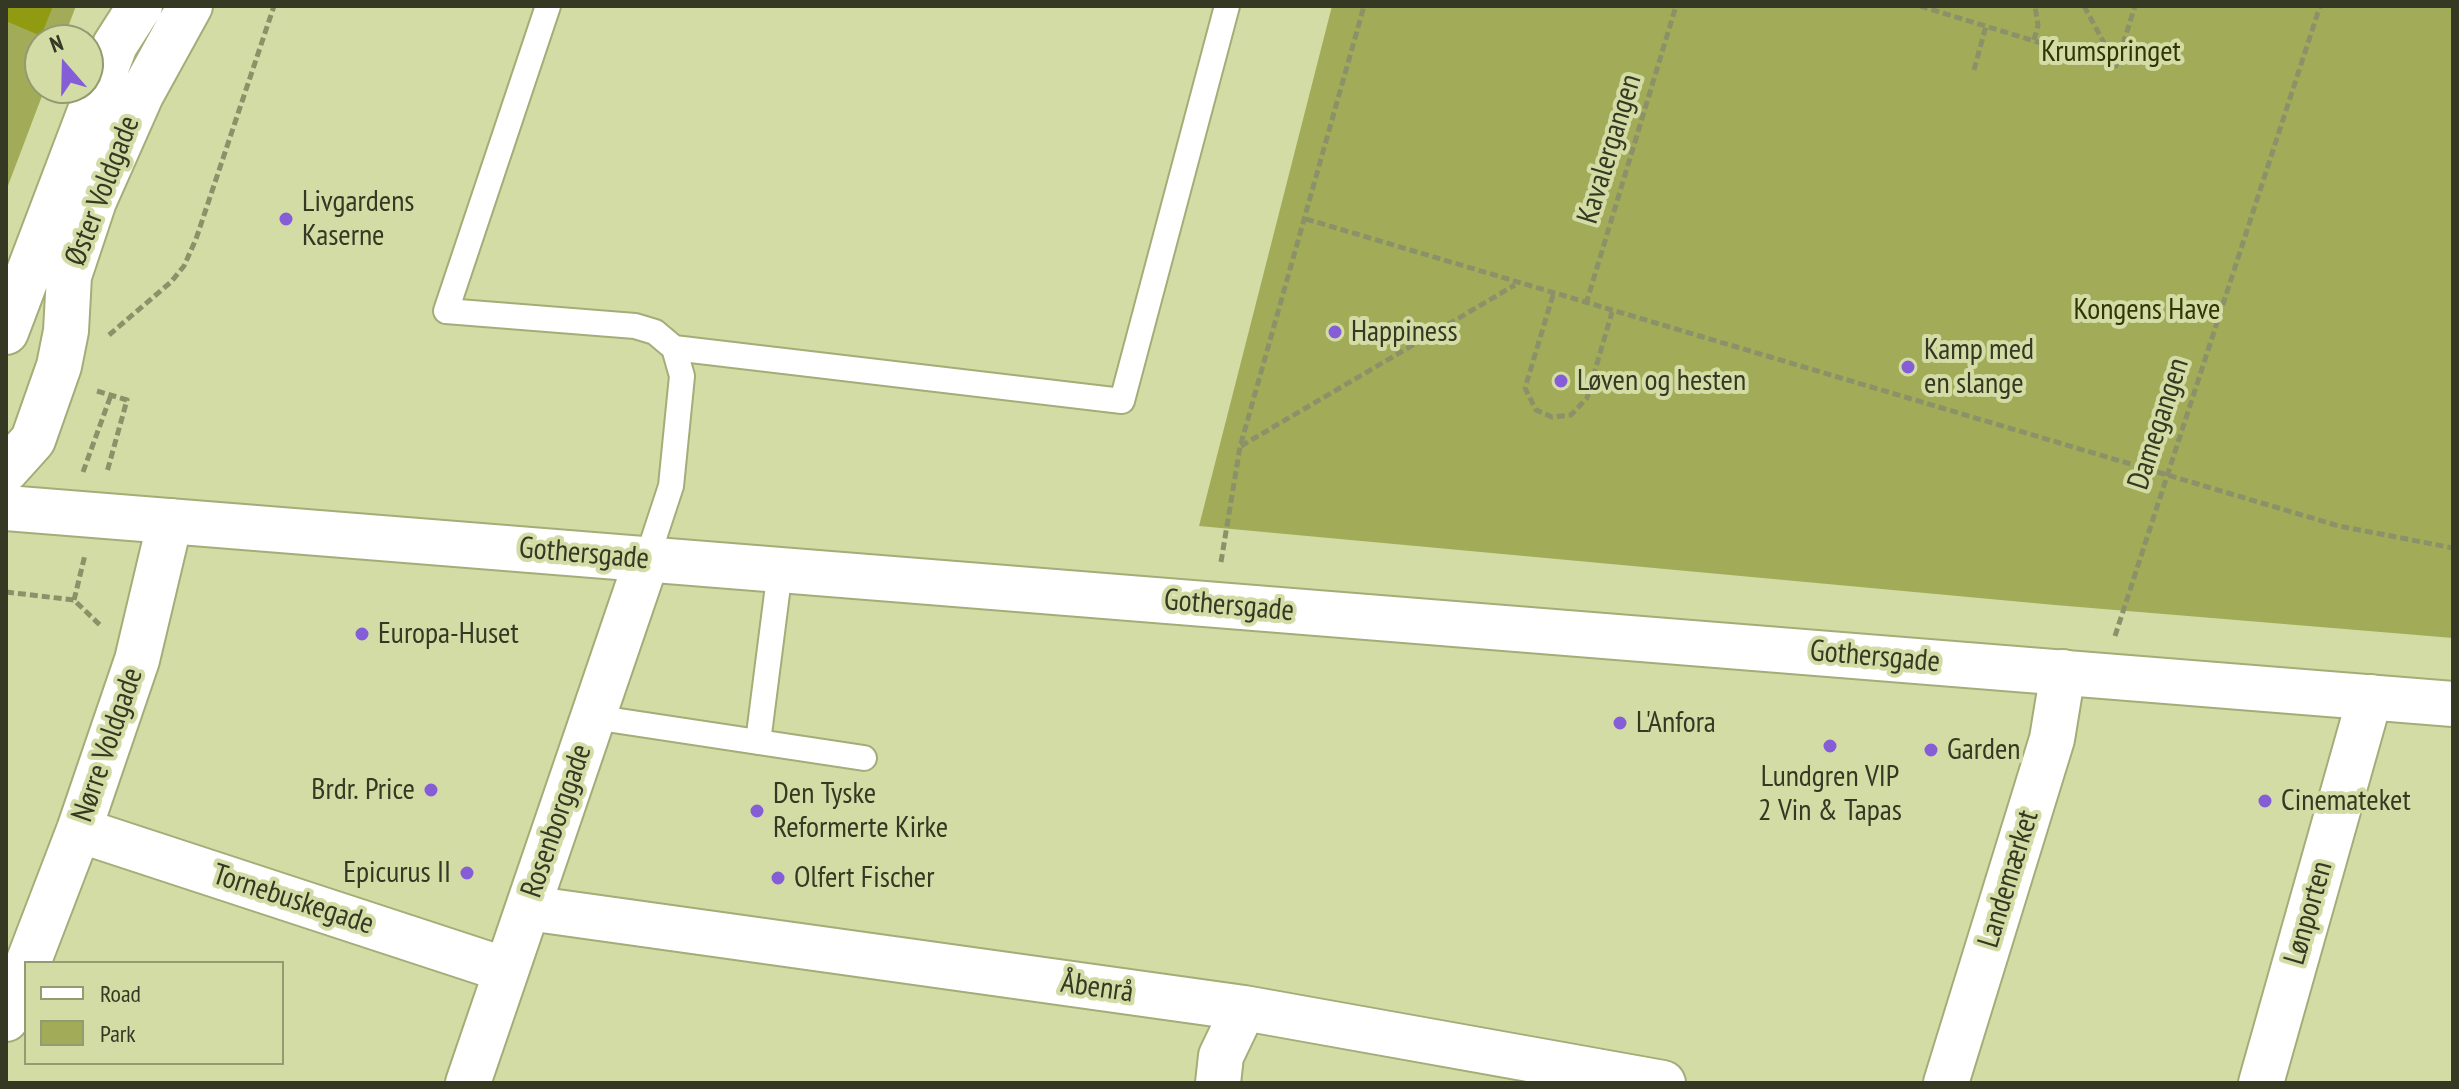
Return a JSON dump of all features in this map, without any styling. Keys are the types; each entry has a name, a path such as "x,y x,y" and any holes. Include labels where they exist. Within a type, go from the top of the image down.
{"street":[{"name":"Øster Voldgade","path":"6,332 115,45 140,6"},
{"name":"Øster Voldgade","path":"6,470 33,440 59,366 66,331 69,276 94,201 141,95 190,6"},
{"name":"Gothersgade","path":"6,508 88,498 170,521 2453,704"},
{"name":"Nørre Voldgade","path":"29,961 79,830 137,660 170,521"},
{"name":"Rosenborggade","path":"468,1083 647,559"},
{"name":"Landemærket","path":"1946,1083 2052,739 2084,674"},
{"name":"Lønporten","path":"2261,1083 2370,697"},
{"name":"Tornebuskegade","path":"79,830 506,970"},
{"name":"Åbenrå","path":"528,908 1244,1008 1663,1083"},
{"name":"Nørre Voldgade","path":"6,1019 24,973"},
{"path":"1218,1083 1221,1056 1244,1008"}],"lane":[{"path":"548,6 446,311 635,326 655,332 674,348 1122,401 1227,6"},
{"path":"647,559 671,486 682,376 674,348"},
{"path":"758,742 780,570"},
{"path":"593,717 864,758"}],"path":[{"path":"104,340 171,282 184,266 196,239 274,6"},
{"path":"1215,605 1240,447 1364,6"},
{"name":"Kavalergangen","path":"1586,304 1676,6"},
{"path":"1920,6 1938,8 2116,66"},
{"path":"2034,40 2038,25 2035,6"},
{"path":"2084,6 2116,66"},
{"path":"2116,66 2135,6"},
{"name":"Damegangen","path":"2084,674 2121,611 2320,6"},
{"path":"1974,70 1986,26"},
{"path":"1306,219 1553,295 2339,526 2453,548"},
{"path":"1240,447 1516,284"},
{"path":"1553,295 1525,388 1536,410 1552,417 1571,415 1587,398 1612,312"},
{"path":"88,498 127,400 96,390 92,401"},
{"path":"88,498 111,395"},
{"path":"6,592 74,600 137,660"}],"green space":[{"path":"6,6 76,6 69,24 24,24 24,104 39,104 6,191"},
{"path":"6,6 53,6 46,24 24,24 24,29 6,21"},
{"name":"Kongens Have","path":"1332,6 2453,6 2453,638 2055,605 1199,526"}],"place":[{"name":"Livgardens Kaserne","path":"286,219"},
{"name":"Happiness","path":"1335,332"},
{"name":"Kamp med en slange","path":"1908,367"},
{"name":"Løven og hesten","path":"1561,381"},
{"name":"Europa-Huset","path":"362,634"},
{"name":"L'Anfora","path":"1620,723"},
{"name":"Lundgren VIP 2 Vin & Tapas","path":"1830,746"},
{"name":"Garden","path":"1931,750"},
{"name":"Brdr. Price","path":"431,790"},
{"name":"Cinemateket","path":"2265,801"},
{"name":"Den Tyske Reformerte Kirke","path":"757,811"},
{"name":"Epicurus II","path":"467,873"},
{"name":"Olfert Fischer","path":"778,878"}],"park label":[{"name":"Krumspringet","path":"2111,52"}]}
